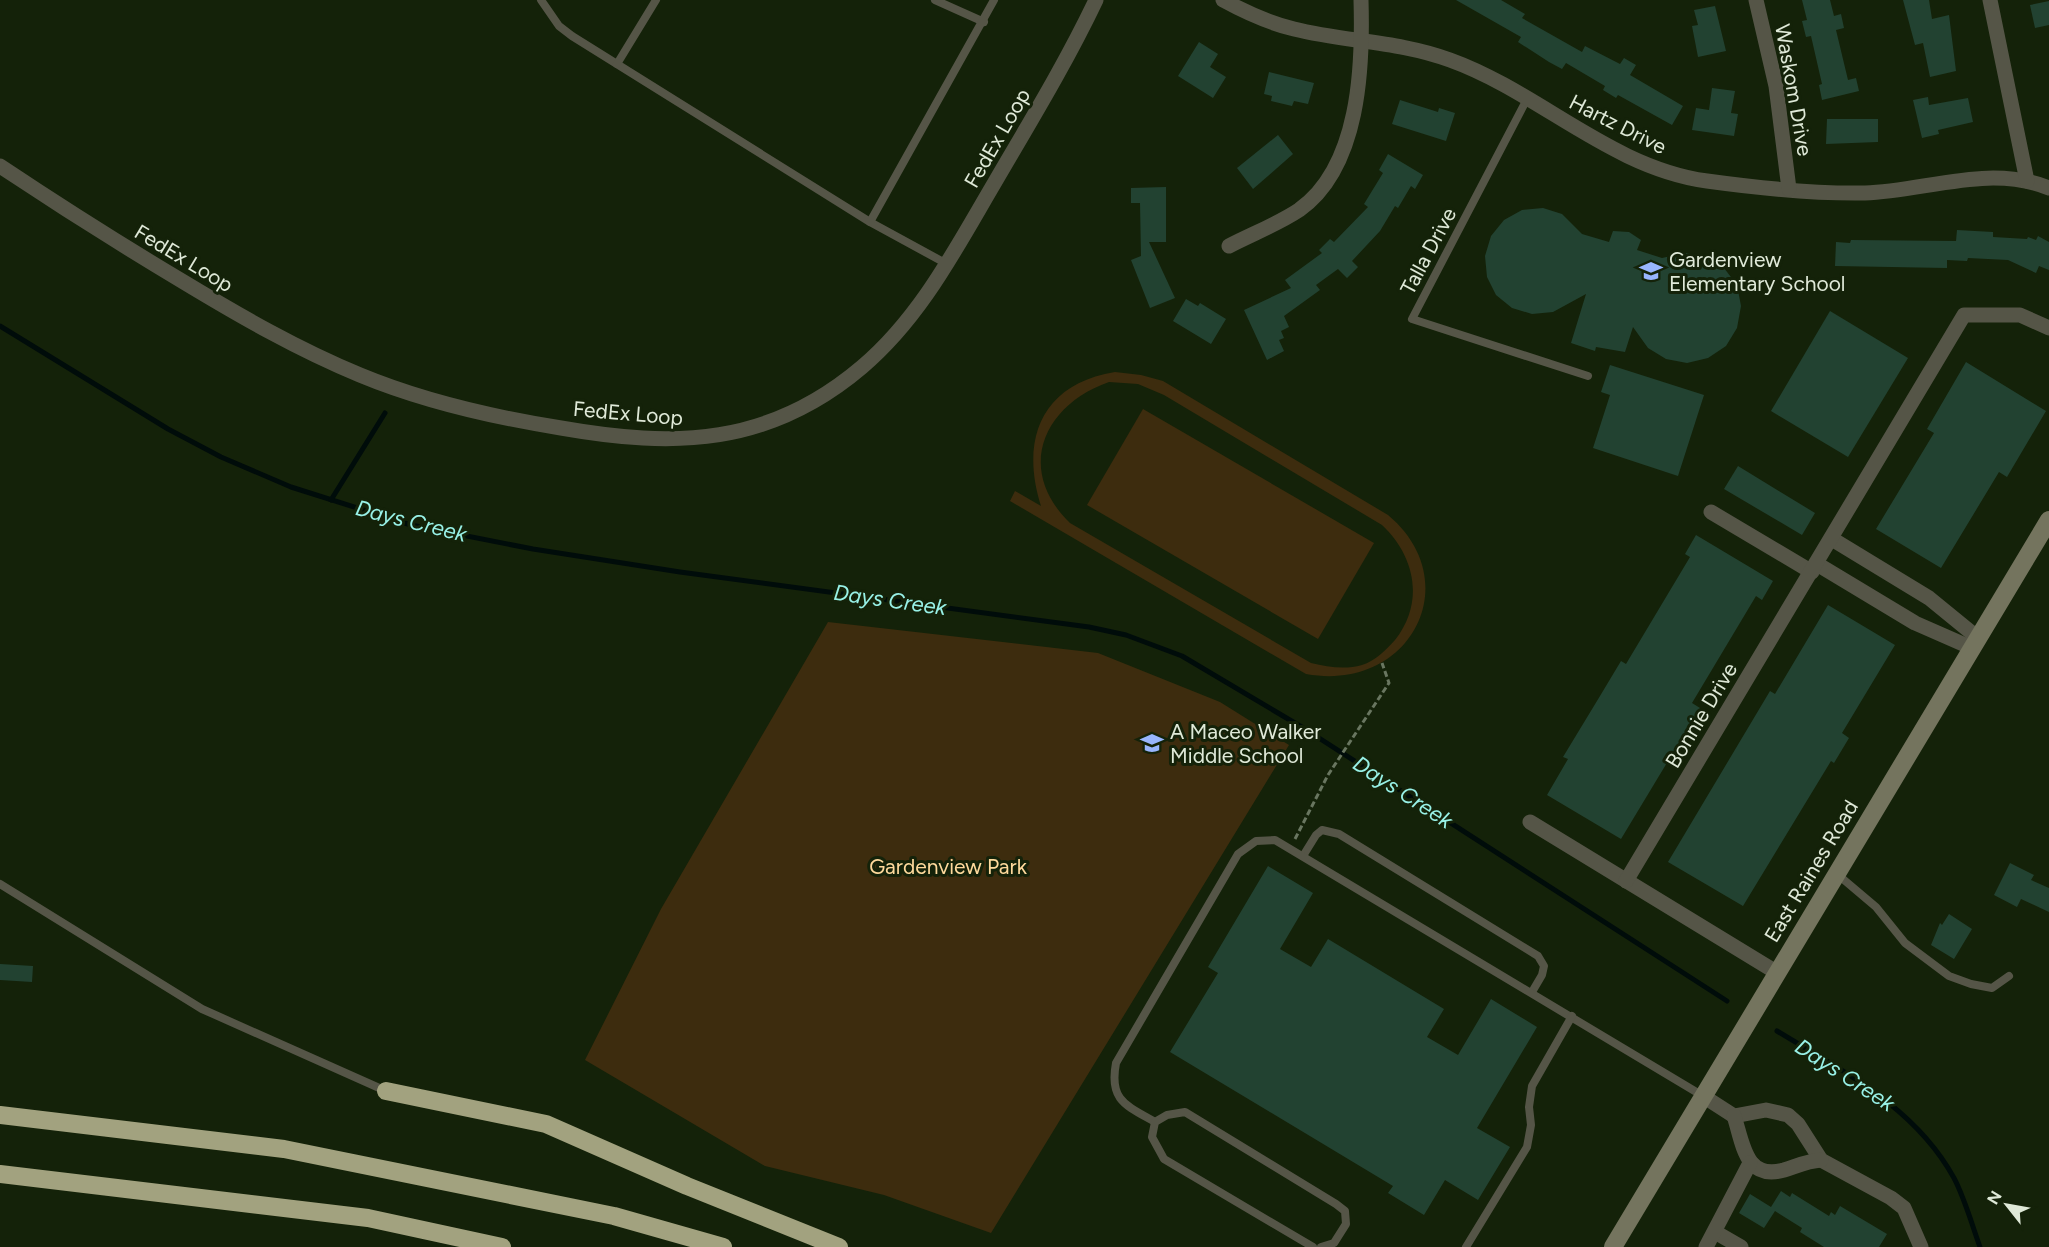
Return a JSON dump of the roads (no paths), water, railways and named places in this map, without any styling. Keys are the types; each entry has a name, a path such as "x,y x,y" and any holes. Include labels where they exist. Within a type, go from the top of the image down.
{"highway":[{"path":"386,1091 546,1124 687,1186 839,1247"},
{"path":"0,1115 284,1149 614,1216 723,1247"},
{"path":"0,1174 368,1218 502,1247"}],"main road":[{"name":"East Raines Road","path":"1613,1247 2049,520"}],"street":[{"name":"FedEx Loop","path":"0,166 80,220 259,327 360,375 436,402 479,413 587,433 642,440 678,440 730,433 781,418 811,404 861,368 890,341 917,310 947,264 1065,62 1096,0"},
{"name":"Hartz Drive","path":"1223,0 1284,26 1437,55 1475,70 1616,151 1657,169 1706,181 1789,189 1867,193 1985,178 2027,181 2049,188"},
{"path":"1229,246 1299,211 1330,176 1352,123 1362,40 1361,0"},
{"name":"Waskom Drive","path":"1756,0 1776,86 1789,189"},
{"path":"1989,0 2027,181"},
{"name":"Bonnie Drive","path":"1626,881 1964,315 2020,315 2049,328"},
{"path":"1711,512 1915,623 1975,643"},
{"path":"1832,539 1929,598 1975,643"},
{"path":"1530,822 1776,972"},
{"path":"1703,1096 1734,1116 1745,1156 1750,1163 1769,1172 1805,1161 1821,1160"},
{"path":"1734,1116 1766,1110 1788,1115 1798,1124 1821,1160 1898,1202 1908,1214 1921,1247"},
{"path":"1706,1247 1750,1163"},
{"path":"1715,1232 1741,1247"}],"lane":[{"path":"541,0 559,26 617,64 870,222 947,264"},
{"path":"617,64 656,0"},
{"path":"935,0 984,22"},
{"path":"870,222 984,22 994,0"},
{"name":"Talla Drive","path":"1527,99 1412,319 1588,376"},
{"path":"1303,856 1316,835 1322,830 1339,834 1538,956 1544,966 1542,975 1532,992"},
{"path":"1155,1122 1119,1098 1112,1084 1116,1063 1238,854 1256,841 1275,840 1703,1096"},
{"path":"1836,873 1876,907 1905,943 1949,976 1992,988 2008,976"},
{"path":"0,884 202,1009 386,1091"},
{"path":"1466,1247 1527,1147 1531,1125 1529,1107 1532,1086 1572,1016"},
{"path":"1313,1247 1164,1159 1152,1137 1155,1122 1167,1115 1185,1112 1346,1211 1346,1224 1334,1244 1321,1247"}],"waterway":[{"name":"Days Creek","path":"0,326 168,429 221,457 291,487 411,525 533,549 680,572 1089,627 1126,635 1182,656 1305,729 1727,1001"},
{"path":"331,500 385,413"},
{"name":"Days Creek","path":"1777,1031 1876,1093 1919,1131 1938,1153 1954,1178 1980,1247"}],"place":[{"name":"Gardenview Elementary School","path":"1651,271"},
{"name":"A Maceo Walker Middle School","path":"1152,743"}],"park label":[{"name":"Gardenview Park","path":"948,866"}]}
